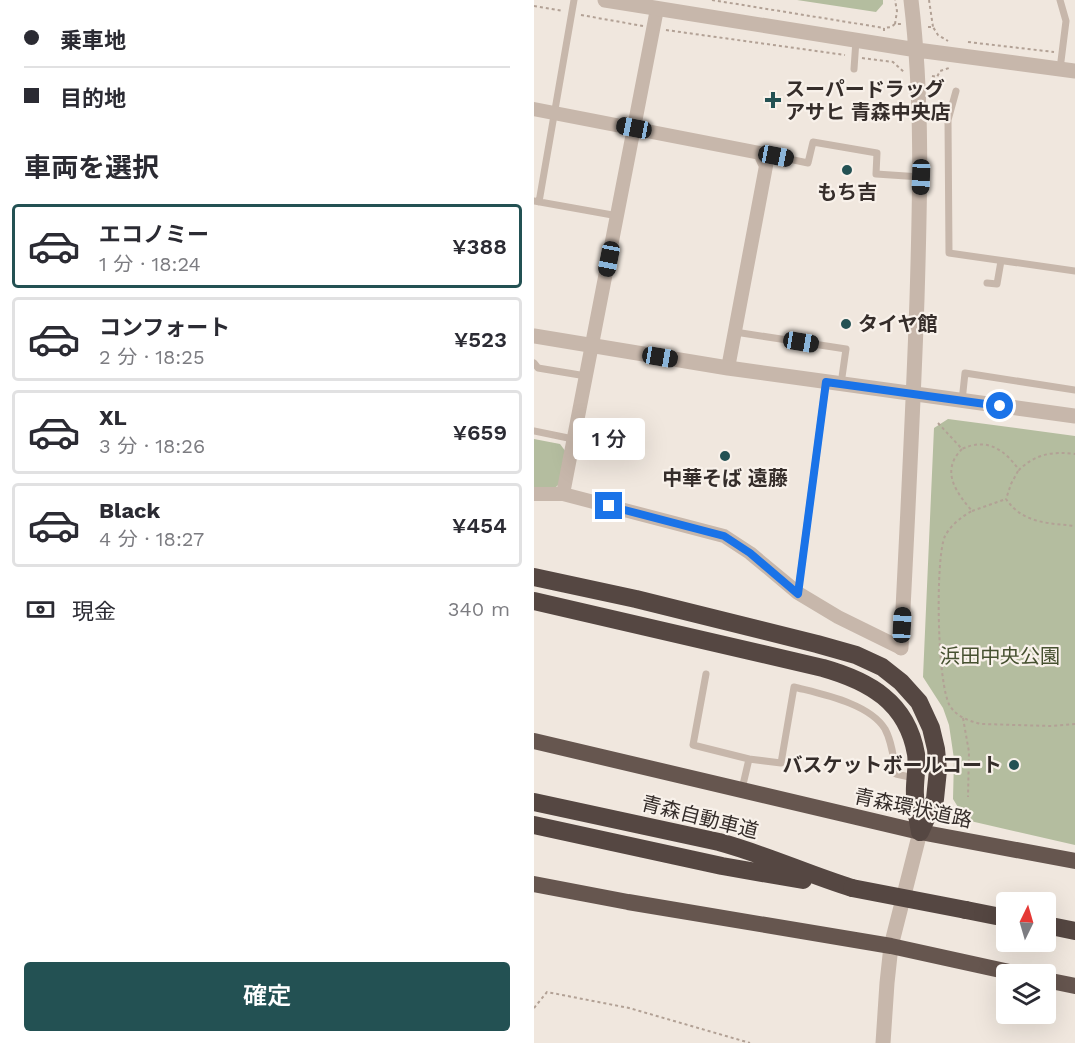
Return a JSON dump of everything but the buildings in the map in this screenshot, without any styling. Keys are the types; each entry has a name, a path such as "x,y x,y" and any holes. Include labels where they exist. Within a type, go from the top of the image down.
{"highway":[{"path":"538,579 636,599 807,641 856,655 882,667 901,682 919,702 931,728 936,749 938,770 935,799 920,832"},
{"path":"534,601 850,675 873,687 889,700 903,717 911,736 916,755 915,795 920,832"},
{"name":"青森環状道路","path":"534,741 920,832 1075,861"},
{"name":"青森自動車道","path":"536,802 728,844 852,888"},
{"name":"青森自動車道","path":"534,825 722,866 996,916"},
{"path":"534,884 891,946 996,969"},
{"path":"1056,927 1075,931"},
{"path":"1056,982 1075,986"}],"street":[{"path":"605,0 917,50 1067,70"},
{"path":"534,494 563,494 724,536 750,553 798,594 838,618 901,648 914,395 921,177 917,50 911,0"},
{"path":"563,494 657,9"},
{"path":"534,109 760,153 766,165 728,368"},
{"path":"534,336 728,368 1075,417"},
{"path":"883,1043 886,982 891,946 920,832"}],"lane":[{"path":"574,0 537,201 618,216"},
{"path":"1060,0 1066,21 1062,53 1067,70"},
{"path":"854,69 856,40"},
{"path":"956,91 948,120 949,253 1075,271"},
{"path":"760,153 808,163 813,142 877,153 876,174 921,177"},
{"path":"987,282 997,284 1001,261"},
{"path":"735,332 846,349 834,383 798,594"},
{"path":"534,363 538,368 586,376"},
{"path":"962,401 965,373 1075,390"},
{"path":"534,432 573,439"},
{"path":"706,674 693,746 748,759 781,763 794,687 831,696 873,715 885,729 894,757 896,774 915,778"},
{"path":"742,791 748,759"}],"path":[{"path":"712,0 884,28"},
{"path":"895,0 897,11 895,24"},
{"path":"929,0 933,27"},
{"path":"534,6 653,28 883,60"},
{"path":"960,41 1062,53"},
{"path":"938,423 963,449"},
{"path":"972,511 957,492 952,479 953,464 963,449 981,444 994,446 1006,453 1019,470"},
{"path":"1006,499 1019,470 1030,460 1053,453 1075,454"},
{"path":"1006,499 972,511 957,522 945,537 941,548 940,631 946,696 955,712 963,718 981,724 1042,726 1075,724"},
{"path":"1006,499 1016,511 1035,521 1075,526"},
{"path":"963,718 969,752 968,797"},
{"path":"534,1008 547,992 629,1008 750,1043"}],"green space":[{"path":"797,0 883,0 883,4 876,12"},
{"name":"浜田中央公園","path":"948,419 1075,436 1075,845 966,820 953,799 954,759 949,725 943,708 923,677 934,428"},
{"path":"534,439 560,444 566,452 560,483 554,489 534,489"}],"place":[{"name":"スーパードラッグ アサヒ 青森中央店","path":"773,100"},
{"name":"もち吉","path":"847,170"},
{"name":"タイヤ館","path":"846,324"},
{"name":"中華そば 遠藤","path":"725,456"},
{"name":"バスケットボールコート","path":"1014,765"}],"route":[{"path":"609,506 724,536 750,553 798,594 826,382 1000,406"}]}
